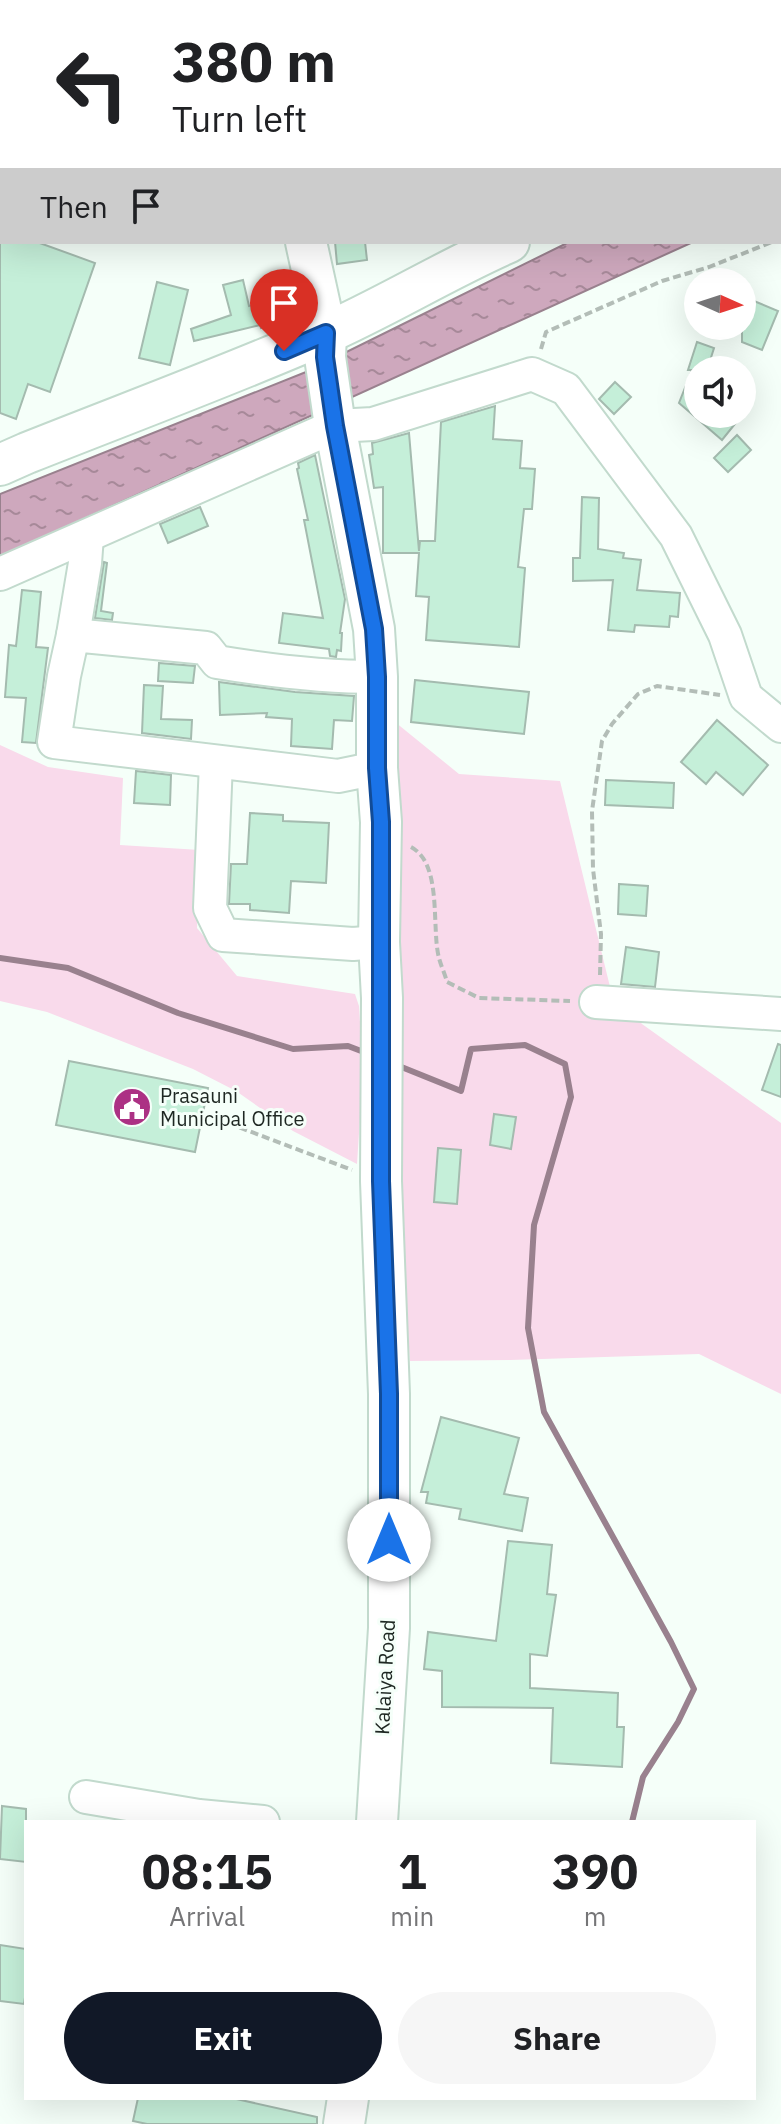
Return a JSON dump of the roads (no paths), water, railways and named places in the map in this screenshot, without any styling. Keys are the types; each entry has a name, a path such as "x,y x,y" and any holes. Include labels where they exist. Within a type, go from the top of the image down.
{"main road":[{"name":"Kalaiya Road","path":"306,244 326,345 335,426 374,629 377,677 377,768 381,822 381,1181 389,1394 389,1628 377,1820"},
{"path":"0,465 326,345 470,259 504,244"},
{"path":"344,2124 348,2100"}],"street":[{"path":"0,574 335,426 373,424 532,374 566,389 676,536 725,635 746,697 781,726"},
{"path":"87,536 54,742 338,776 377,768"},
{"path":"73,635 206,648 217,662 267,670 331,677 377,677"},
{"path":"216,762 210,908 223,935 353,944 379,942"},
{"path":"596,1002 781,1014"},
{"path":"86,1797 242,1820"}],"water":[{"path":"565,244 689,244 0,557 0,494 306,372"}],"waterway":[{"path":"0,958 68,968 178,1013 293,1049 348,1046 369,1054"},
{"path":"394,1064 461,1091 471,1049 525,1045 565,1064 571,1097 534,1225 528,1328 544,1412 694,1689 678,1722 643,1777 632,1820"}],"place":[{"name":"Prasauni Municipal Office","path":"132,1107"}]}
